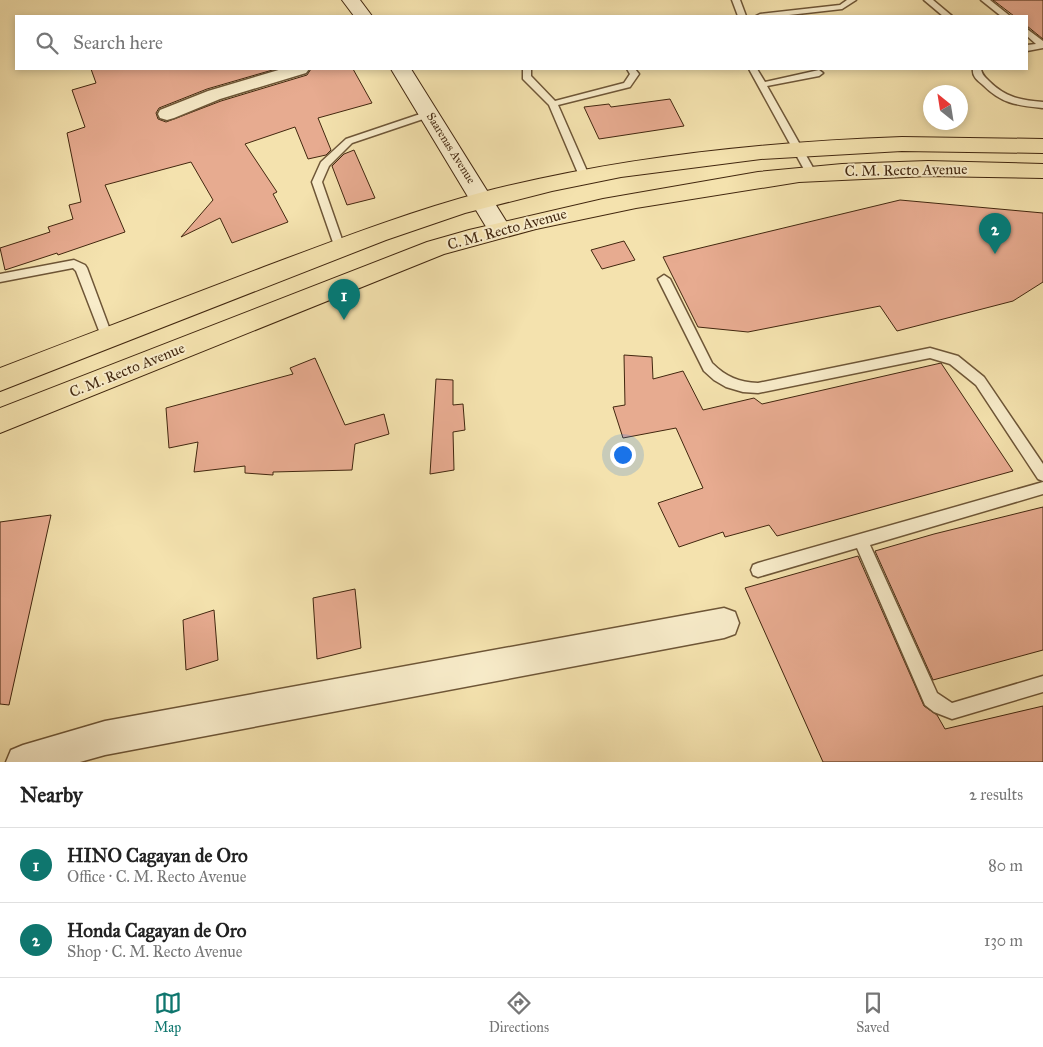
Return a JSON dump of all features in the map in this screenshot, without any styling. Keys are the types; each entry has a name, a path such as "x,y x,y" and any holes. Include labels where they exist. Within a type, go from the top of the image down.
{"highway":[{"name":"C. M. Recto Avenue","path":"0,380 340,248 482,200 585,178 733,154 798,148 885,144 1043,146"},
{"name":"C. M. Recto Avenue","path":"0,421 436,248 499,229 553,216 663,195 811,173 868,169 934,168 1043,171"}],"main road":[{"path":"351,0 362,15"},
{"name":"Saarenas Avenue","path":"401,70 499,229"}],"street":[{"path":"167,114 214,95 297,70"},
{"path":"23,762 105,738 724,623"}],"lane":[{"path":"736,0 742,15"},
{"path":"770,15 842,8 852,0"},
{"path":"928,0 947,15"},
{"path":"985,0 1005,15"},
{"path":"1028,33 1043,45 1028,48"},
{"path":"526,70 526,76 553,104 585,178"},
{"path":"553,104 627,85 635,74 632,70"},
{"path":"754,70 811,173"},
{"path":"977,70 978,75 1002,98 1014,102 1043,105"},
{"path":"761,85 819,73"},
{"path":"340,248 317,182 326,164 349,141 429,114"},
{"path":"0,278 74,264 81,268 107,338"},
{"path":"664,279 708,367 718,378 744,388 758,388 930,353 954,360 980,381 1043,475"},
{"path":"758,570 1043,488"},
{"path":"861,540 931,698 940,706 952,710 1043,684"}],"building":[{"path":"993,0 1043,0 1043,39 1028,27 1028,15 1013,15"},
{"path":"91,70 273,70 207,89 159,108 156,113 158,119 166,122 221,101 307,75 310,70 354,70 372,103 318,118 331,150 326,155 308,159 295,127 245,144 277,192 273,194 288,222 232,243 220,218 181,237 213,200 191,162 105,185 125,232 58,255 57,253 5,270 0,248 50,232 48,227 73,219 69,205 81,202 67,133 85,127 72,90 96,83"},
{"path":"670,99 684,126 599,139 584,107 609,104 611,107"},
{"path":"354,150 375,198 347,205 332,166 344,154"},
{"path":"900,200 1043,213 1043,282 1013,301 897,331 880,306 748,332 698,327 663,257"},
{"path":"624,241 635,260 602,269 591,250"},
{"path":"624,355 652,357 653,379 683,371 703,410 754,398 762,404 941,363 1013,471 777,536 769,525 725,537 723,532 679,547 658,503 703,488 676,428 623,438 613,407 625,405"},
{"path":"315,358 345,425 384,414 389,434 355,444 352,470 273,472 273,475 245,473 245,466 194,472 198,442 169,448 166,408 293,374 290,368"},
{"path":"436,379 453,380 453,405 463,404 465,430 453,432 454,470 430,474"},
{"path":"1043,507 1043,650 933,680 875,551"},
{"path":"51,515 9,705 0,704 0,522"},
{"path":"858,556 924,706 937,715 945,729 1043,706 1043,762 823,762 745,588"},
{"path":"355,589 361,648 317,659 313,598"},
{"path":"214,610 218,660 186,670 183,620"}],"place":[{"name":"Honda Cagayan de Oro","path":"995,254"},
{"name":"HINO Cagayan de Oro","path":"344,320"}]}
